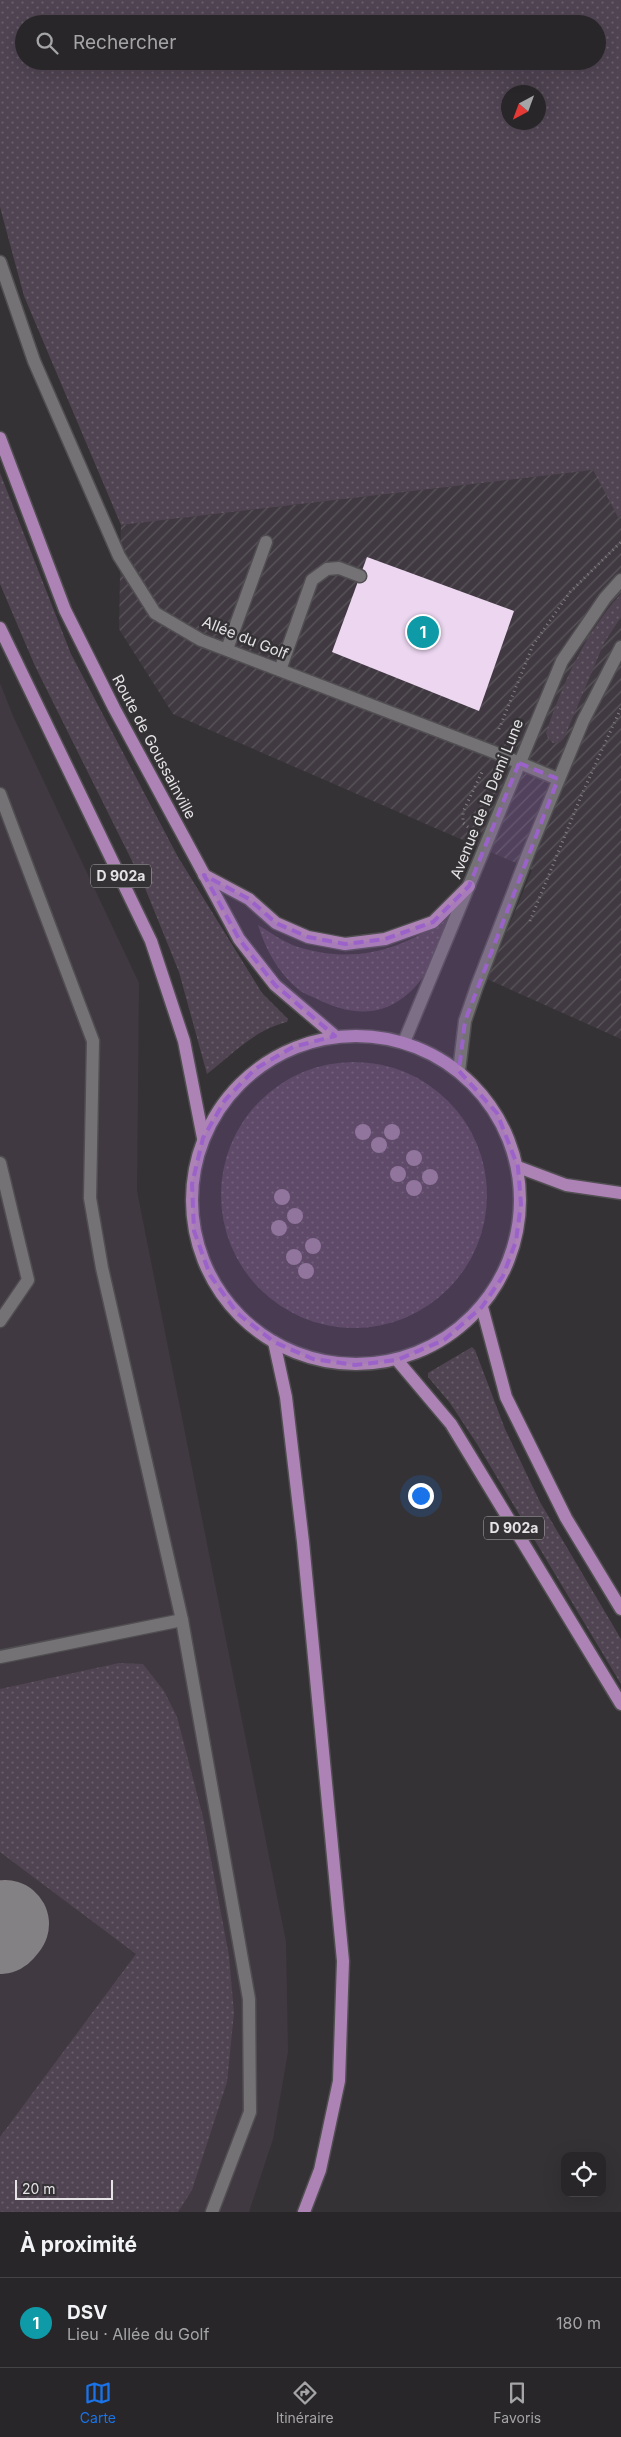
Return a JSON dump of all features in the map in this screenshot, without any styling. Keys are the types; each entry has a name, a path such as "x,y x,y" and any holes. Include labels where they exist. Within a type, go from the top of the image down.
{"main road":[{"name":"Route de Goussainville","path":"0,438 65,610 114,708 204,875 240,939 275,986 336,1036"},
{"name":"D 902a","path":"0,628 151,940 184,1041 203,1138"},
{"path":"204,875 248,899 276,923 308,937 345,944 385,939 433,922 469,886"},
{"path":"370,1035 404,1042 432,1054 459,1071 497,1114 518,1167 521,1204 516,1241 503,1276 482,1307 444,1340 397,1360 355,1365 313,1359 274,1342 237,1313 210,1275 194,1231 192,1184 203,1138 225,1100 255,1069 294,1047 336,1036 370,1035"},
{"path":"518,1167 566,1185 621,1194"},
{"name":"D 902a","path":"482,1307 506,1397 566,1518 621,1609"},
{"path":"274,1342 286,1397 303,1542 343,1961 339,2081 320,2170 304,2212"},
{"name":"D 902a","path":"397,1360 451,1424 621,1704"}],"street":[{"name":"Allée du Golf","path":"0,262 34,360 119,556 155,613 201,640 558,779"},
{"path":"227,649 266,542"},
{"path":"280,670 312,580 328,569 339,568 360,576"},
{"name":"Avenue de la Demi Lune","path":"404,1042 562,660 605,598 621,580"},
{"path":"459,1071 465,1021 558,779 583,721 621,647"},
{"path":"0,794 93,1041 90,1198 102,1268 182,1620 249,1999 250,2112 212,2212"},
{"path":"0,1163 28,1280 0,1321"},
{"path":"0,1657 182,1620"}],"path":[{"path":"527,928 582,794 621,708"}],"highlighted area":[{"path":"519,763 558,779 465,1021 459,1071 497,1113 518,1167 521,1204 516,1241 503,1276 482,1307 444,1340 397,1360 355,1365 313,1359 274,1342 237,1313 210,1275 194,1231 192,1184 203,1138 225,1100 255,1069 293,1047 335,1036 275,985 239,939 204,875 249,899 276,923 308,937 345,944 385,939 433,922 469,886"}],"shaded area":[{"path":"0,0 621,0 621,515 618,517 593,470 121,525 24,296 0,207"},
{"path":"593,470 618,516 621,515 621,1039 487,979 532,870 173,714 119,629 121,525"},
{"path":"0,473 71,654 178,857 262,993 288,1019 287,1022 254,1037 207,1074 179,972 143,883 35,666 0,584"},
{"path":"621,594 621,617 604,643 564,738 560,742 553,743 546,733 576,659 596,625"},
{"path":"0,683 13,716 139,983 137,1191 286,1942 288,2052 273,2139 249,2212 0,2212"},
{"path":"445,919 450,922 433,959 417,985 399,1001 388,1007 364,1012 352,1011 327,1004 306,994 291,983 273,960 258,925 298,947 319,952 357,954 393,946 428,930"},
{"path":"341,1062 367,1062 393,1067 417,1077 439,1092 457,1110 472,1132 482,1156 487,1182 487,1208 482,1234 472,1258 457,1280 439,1298 417,1313 393,1323 367,1328 341,1328 315,1323 291,1313 269,1298 251,1280 236,1258 226,1234 221,1208 221,1182 226,1156 236,1132 251,1110 269,1092 291,1077 315,1067"},
{"path":"472,1347 475,1350 505,1429 540,1502 621,1639 621,1684 477,1444 450,1403 428,1377 428,1373"},
{"path":"119,1663 143,1664 164,1691 177,1717 203,1817 229,1956 234,2013 227,2082 192,2190 178,2212 0,2212 0,2137 136,1954 0,1852 0,1689"}],"building":[{"path":"367,557 514,611 479,711 332,652"}],"taxiway":[{"path":"0,1930 5,1924"}],"place":[{"name":"DSV","path":"423,632"}]}
